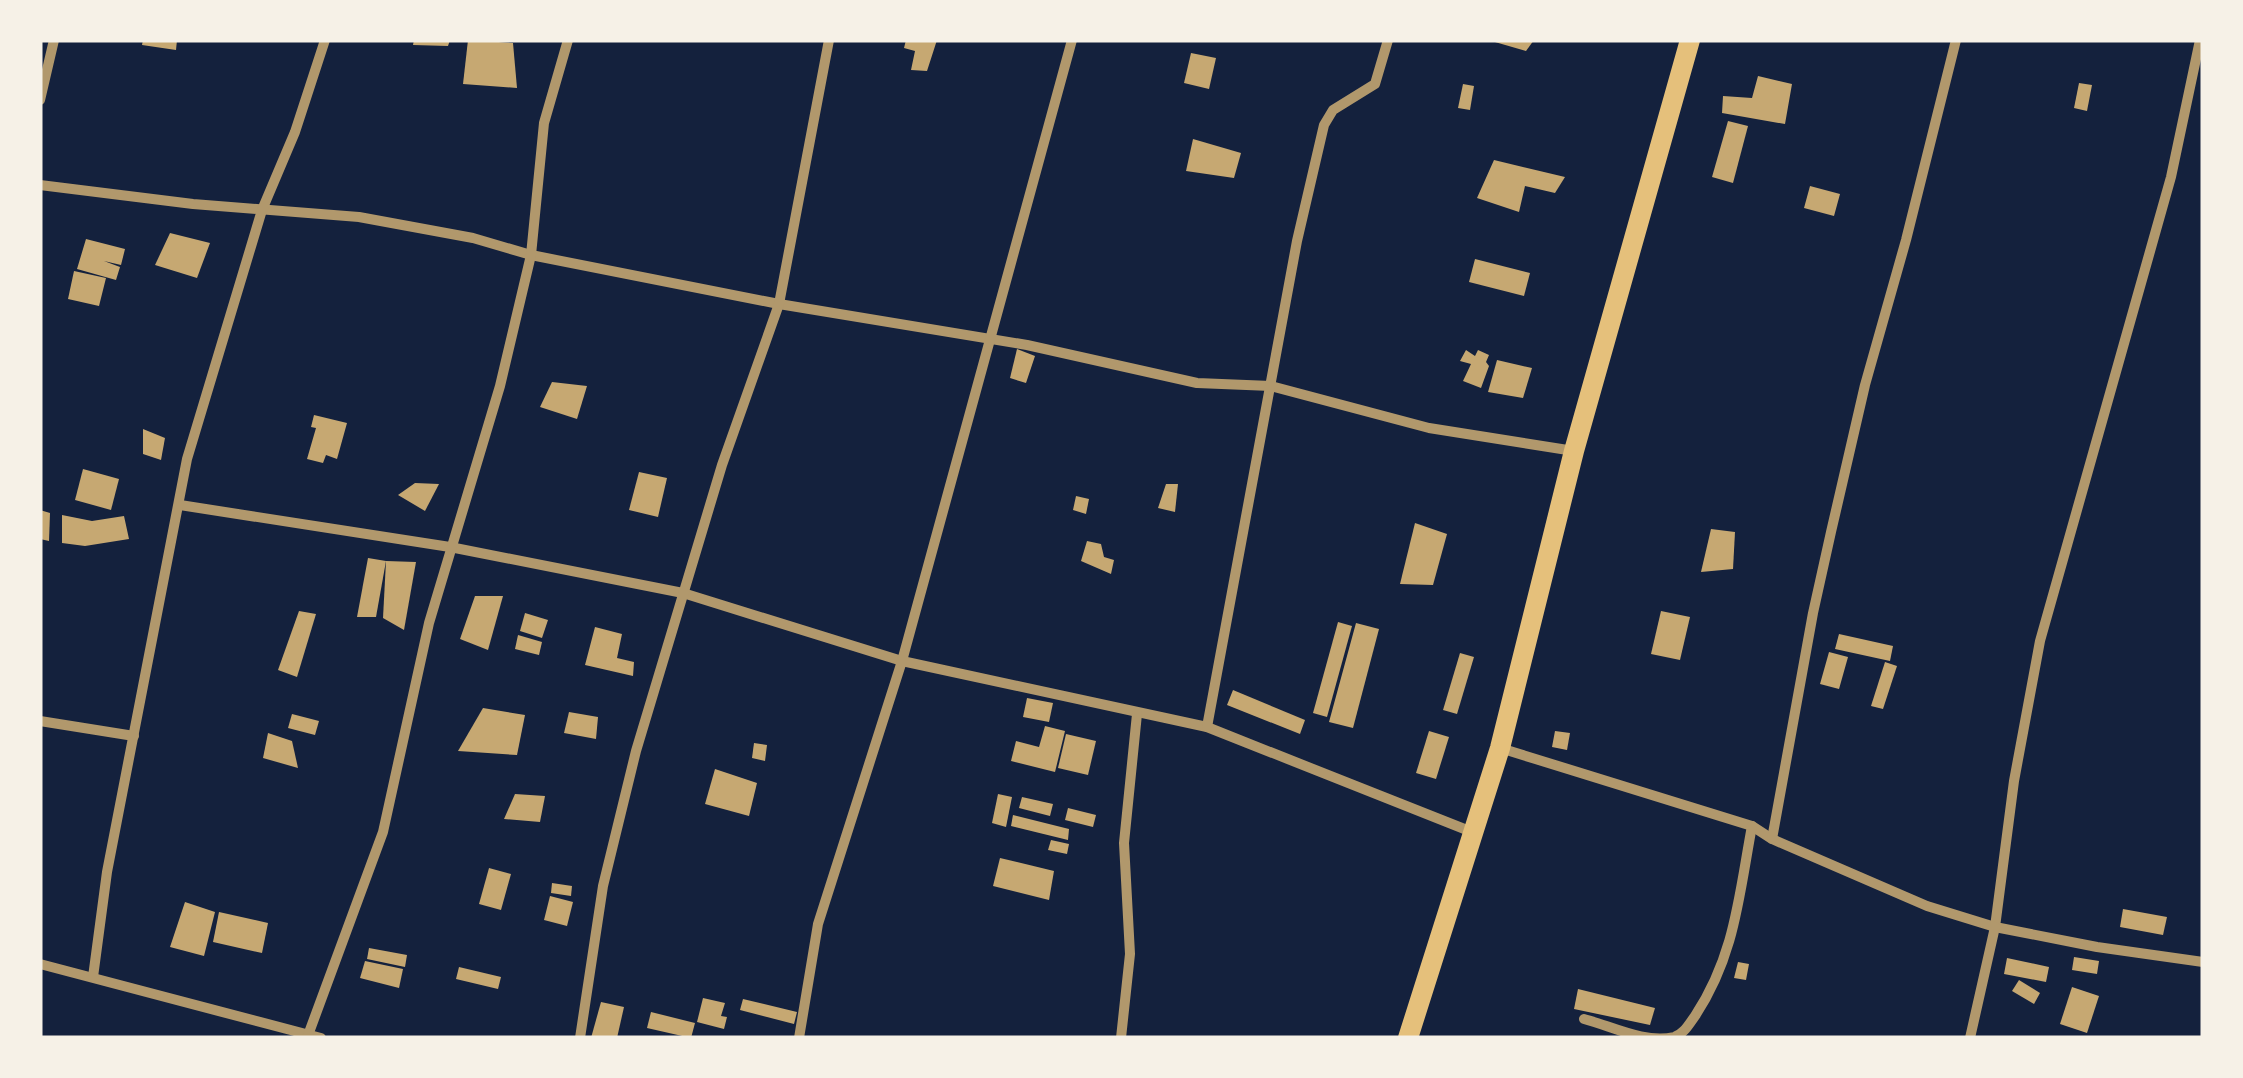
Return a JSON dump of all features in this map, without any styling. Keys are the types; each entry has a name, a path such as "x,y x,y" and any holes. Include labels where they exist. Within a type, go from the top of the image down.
{"highway":[{"path":"1408,1038 1500,748 1574,451 1690,40"}],"street":[{"path":"40,100 54,40"},
{"path":"93,977 107,872 187,459 262,210 295,132 325,40"},
{"path":"307,1036 383,832 429,623 500,386 531,255 544,123 568,40"},
{"path":"580,1038 603,886 636,750 722,465 780,304 829,40"},
{"path":"799,1038 818,924 902,661 1072,40"},
{"path":"1207,728 1296,241 1324,125 1332,110 1375,84 1388,40"},
{"path":"1772,839 1813,613 1865,385 1956,40"},
{"path":"1970,1038 1996,928 2014,781 2040,641 2171,178 2200,40"},
{"path":"40,184 146,199 359,217 780,304 1027,345 1197,384 1271,386 1429,428 1574,451"},
{"path":"180,505 450,548 683,593 902,661 1207,728 1472,832"},
{"path":"1122,1038 1130,954 1124,843 1137,714"},
{"path":"40,721 134,736"},
{"path":"1500,748 1752,826 1772,839 1927,906 1996,928 2203,962"},
{"path":"1584,1019 1649,1038 1676,1036 1686,1029 1725,962 1752,826"},
{"path":"40,964 321,1038"}],"building":[{"path":"143,40 177,40 176,50 142,45"},
{"path":"414,40 450,40 448,46 413,45"},
{"path":"468,40 513,43 517,88 463,84"},
{"path":"906,40 937,40 927,71 911,70 915,51 904,48"},
{"path":"1488,40 1534,40 1526,51"},
{"path":"1191,53 1216,58 1209,89 1184,83"},
{"path":"1758,76 1792,84 1785,124 1722,113 1723,96 1752,98"},
{"path":"2079,83 2092,85 2087,111 2074,108"},
{"path":"1463,84 1474,86 1470,110 1458,108"},
{"path":"1728,121 1748,126 1733,183 1712,177"},
{"path":"1193,139 1241,153 1234,178 1186,171"},
{"path":"1494,160 1565,177 1555,193 1525,186 1519,212 1477,198"},
{"path":"1810,186 1840,194 1834,216 1804,208"},
{"path":"170,233 210,243 197,278 155,265"},
{"path":"86,239 125,249 121,265 104,261 120,267 116,280 77,269"},
{"path":"1475,259 1530,273 1524,296 1469,282"},
{"path":"74,271 106,278 99,306 68,299"},
{"path":"1017,349 1035,356 1026,383 1010,378"},
{"path":"1466,350 1475,356 1478,350 1489,355 1481,388 1463,381 1471,364 1460,361"},
{"path":"1497,360 1532,368 1523,398 1488,392"},
{"path":"552,382 587,386 577,419 540,407"},
{"path":"314,415 347,423 337,459 326,455 323,463 307,459 316,428 311,427"},
{"path":"143,429 165,438 161,460 143,454"},
{"path":"83,469 119,479 111,510 75,500"},
{"path":"639,472 667,478 658,517 629,510"},
{"path":"415,483 439,484 425,511 398,495"},
{"path":"1166,484 1178,484 1175,512 1158,508"},
{"path":"1076,496 1089,499 1086,514 1073,510"},
{"path":"40,510 50,513 49,541 40,539"},
{"path":"62,515 92,521 124,516 129,539 85,546 62,543"},
{"path":"1415,523 1447,534 1433,585 1400,584"},
{"path":"1711,529 1735,532 1733,569 1701,572"},
{"path":"1087,541 1101,544 1104,557 1114,560 1111,574 1081,561"},
{"path":"368,558 386,561 376,617 357,617"},
{"path":"386,561 416,562 404,630 383,618"},
{"path":"475,596 503,596 488,650 460,639"},
{"path":"299,611 316,614 297,677 278,670"},
{"path":"1661,611 1690,617 1680,660 1651,654"},
{"path":"525,613 548,620 542,638 520,631"},
{"path":"1338,622 1352,626 1327,717 1313,713"},
{"path":"1356,623 1379,629 1353,728 1329,722"},
{"path":"595,627 622,634 617,658 634,662 633,676 585,665"},
{"path":"1839,634 1893,646 1890,661 1835,649"},
{"path":"518,635 542,642 539,655 515,649"},
{"path":"1829,652 1848,657 1839,689 1820,684"},
{"path":"1460,653 1474,657 1457,714 1443,710"},
{"path":"1885,662 1897,666 1883,709 1871,706"},
{"path":"1233,690 1305,720 1300,734 1227,705"},
{"path":"1027,698 1053,703 1049,722 1023,717"},
{"path":"483,708 525,715 517,755 458,751"},
{"path":"569,712 598,717 596,739 564,733"},
{"path":"292,714 319,721 315,735 288,728"},
{"path":"1045,726 1065,731 1055,772 1011,761 1016,741 1039,747"},
{"path":"1429,731 1449,737 1436,779 1416,773"},
{"path":"1555,731 1570,733 1567,750 1552,747"},
{"path":"268,733 292,741 298,768 263,758"},
{"path":"1066,734 1096,741 1088,775 1058,768"},
{"path":"754,743 767,745 765,761 752,758"},
{"path":"715,769 757,783 749,816 705,804"},
{"path":"515,794 545,796 540,822 504,819"},
{"path":"998,794 1012,797 1006,827 992,823"},
{"path":"1022,797 1053,804 1050,816 1019,808"},
{"path":"1068,808 1096,815 1093,827 1065,820"},
{"path":"1013,815 1069,829 1068,840 1011,826"},
{"path":"1051,840 1069,844 1067,854 1048,850"},
{"path":"1000,858 1054,871 1049,900 993,886"},
{"path":"489,868 511,874 501,910 479,904"},
{"path":"552,883 572,886 571,896 551,893"},
{"path":"550,896 573,902 567,926 544,920"},
{"path":"185,902 215,912 204,956 170,947"},
{"path":"2123,909 2167,917 2163,935 2120,927"},
{"path":"219,912 268,923 262,953 213,942"},
{"path":"369,948 407,955 405,967 367,959"},
{"path":"2074,957 2099,961 2097,974 2072,970"},
{"path":"2007,958 2049,967 2046,982 2004,974"},
{"path":"365,961 403,969 399,988 360,978"},
{"path":"1738,962 1749,964 1746,980 1734,978"},
{"path":"459,967 501,977 498,989 456,979"},
{"path":"2019,980 2040,993 2034,1004 2012,991"},
{"path":"2072,987 2099,996 2087,1033 2060,1024"},
{"path":"1578,989 1655,1008 1650,1025 1574,1009"},
{"path":"703,998 725,1003 721,1016 727,1017 724,1029 697,1022"},
{"path":"743,999 797,1012 794,1024 740,1010"},
{"path":"601,1002 624,1007 617,1038 591,1038"},
{"path":"651,1012 695,1023 691,1038 647,1028"}]}
